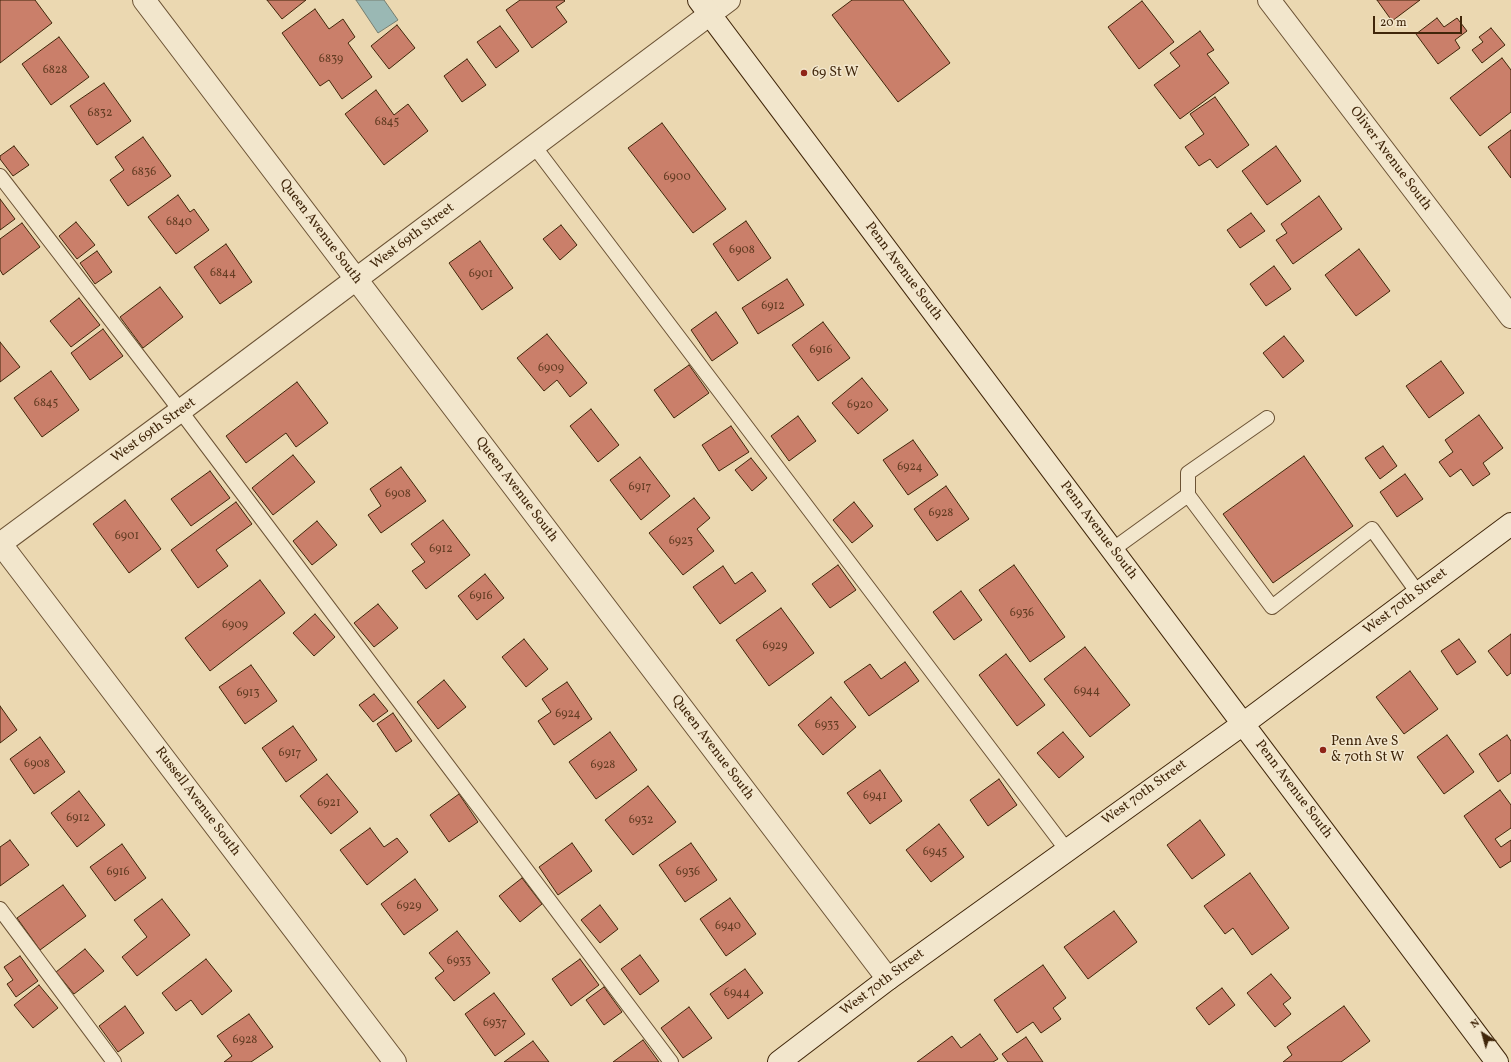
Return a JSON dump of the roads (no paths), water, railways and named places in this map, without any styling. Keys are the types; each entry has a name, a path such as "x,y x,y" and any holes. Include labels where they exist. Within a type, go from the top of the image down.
{"street":[{"name":"Queen Avenue South","path":"144,0 888,979"},
{"name":"West 69th Street","path":"0,543 357,280 534,146 704,7 729,0"},
{"name":"Oliver Avenue South","path":"1269,0 1511,317"},
{"name":"Penn Avenue South","path":"704,7 1497,1062"},
{"name":"West 70th Street","path":"779,1062 888,979 1243,724 1511,524"},
{"name":"Russell Avenue South","path":"0,543 395,1062"}],"lane":[{"path":"534,146 1066,850"},
{"path":"0,176 180,411 671,1062"},
{"path":"1267,418 1188,473 1188,495 1272,607 1372,529 1418,593"},
{"path":"1112,550 1188,495"},
{"path":"0,909 114,1062"}],"water":[{"path":"356,0 384,0 398,20 378,33"}],"place":[{"name":"69 St W","path":"804,73"},
{"name":"Penn Ave S & 70th St W","path":"1323,750"}]}
